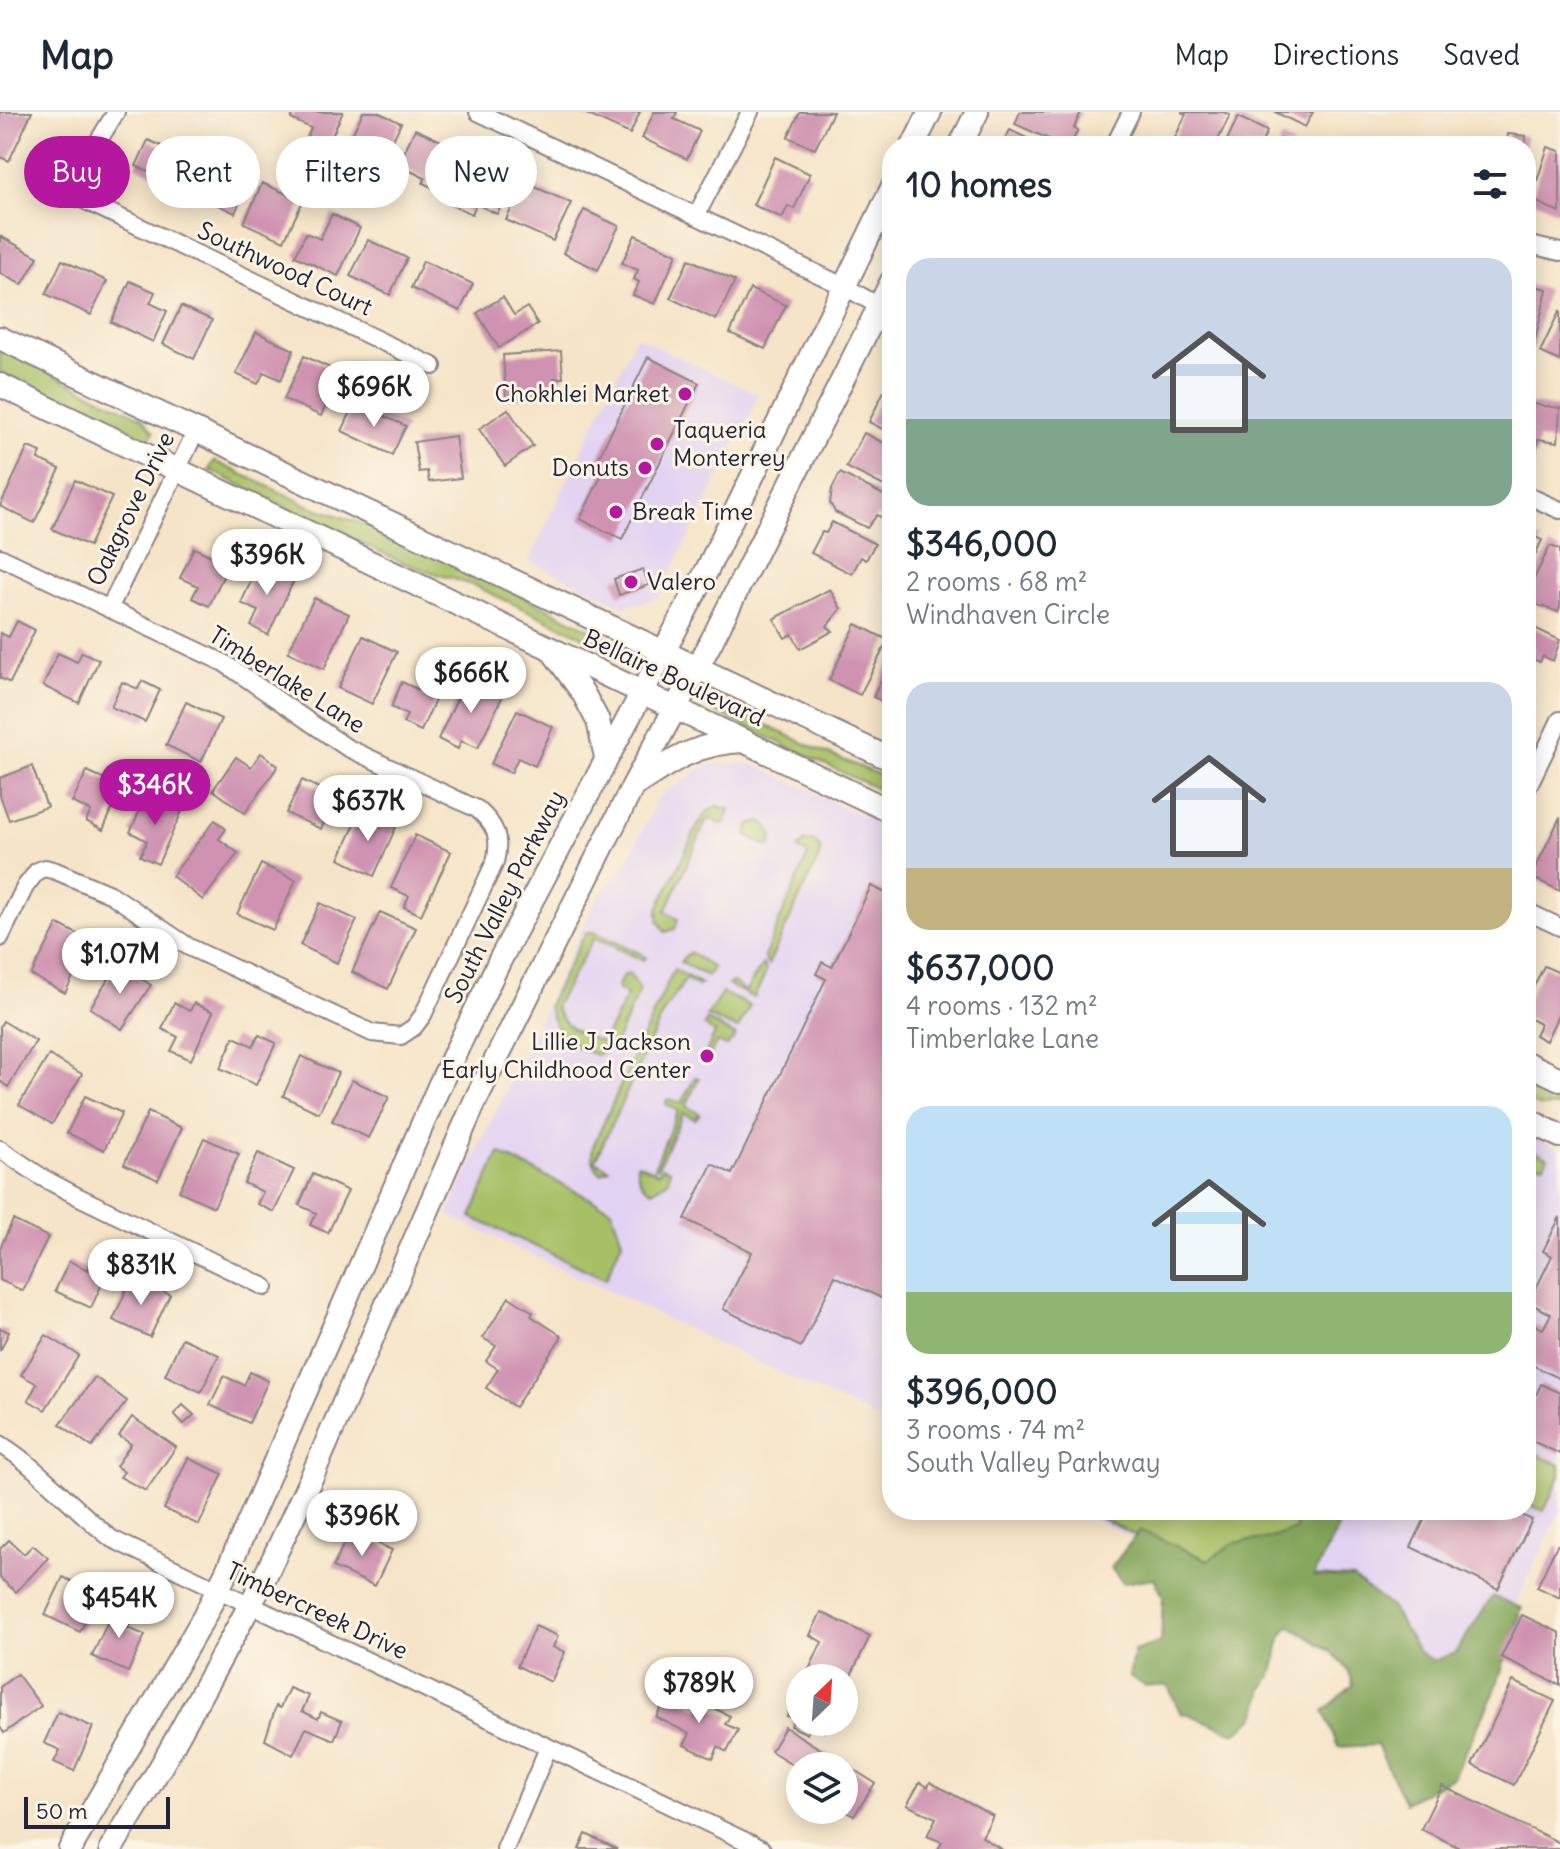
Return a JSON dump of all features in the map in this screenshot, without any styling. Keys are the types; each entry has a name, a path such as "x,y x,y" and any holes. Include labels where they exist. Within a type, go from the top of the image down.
{"main road":[{"path":"918,136 930,112"},
{"path":"965,136 977,112"},
{"name":"South Valley Parkway","path":"70,1849 217,1590 277,1462 440,1084 500,960 706,572 882,208"},
{"path":"111,1849 251,1606 291,1525 476,1099 633,786 882,318"},
{"name":"Bellaire Boulevard","path":"0,338 882,755"},
{"name":"Bellaire Boulevard","path":"0,385 176,472 642,690 882,807"},
{"path":"550,648 583,693 598,721 606,757"},
{"path":"633,786 683,754 721,741 746,741"},
{"path":"1536,1068 1560,1079"},
{"path":"1536,1124 1560,1136"}],"street":[{"name":"Southwood Court","path":"116,112 85,163 73,195 433,366"},
{"path":"478,112 843,286 882,308"},
{"path":"696,216 750,112"},
{"path":"1119,136 1131,112"},
{"path":"1536,246 1560,252"},
{"name":"Oakgrove Drive","path":"109,609 196,431"},
{"path":"1536,499 1560,510"},
{"name":"Timberlake Lane","path":"0,557 224,663 346,747 477,809 498,832 499,847 495,862 430,1001 414,1027 401,1036 372,1033 217,960 179,941 112,895 45,868 37,871 25,887 0,938"},
{"path":"1536,770 1560,720"},
{"path":"1536,916 1560,927"},
{"path":"0,1149 66,1190 265,1287"},
{"name":"Timbercreek Drive","path":"0,1444 47,1479 112,1539 762,1849"},
{"path":"505,1849 548,1748"}],"shaded area":[{"path":"636,337 759,395 658,598 624,606 529,561"},
{"name":"Lillie J Jackson Early Childhood Center","path":"752,763 882,825 882,1421 447,1214 597,898 625,865 658,798 707,764"},
{"path":"1536,1138 1560,1150 1560,1511 1470,1701 1096,1520 1536,1520"}],"green space":[{"path":"0,349 141,417 154,432 147,441 0,372"},
{"path":"214,461 310,506 398,536 627,647 623,655 475,586 403,563 209,470"},
{"path":"711,699 882,776 882,791 717,713 708,706"},
{"path":"717,806 730,810 722,824 711,819 706,821 666,911 678,919 675,929 665,932 658,920 658,909 699,823 708,811"},
{"path":"766,824 773,836 771,845 767,846 747,835 749,825"},
{"path":"805,841 813,841 820,847 820,855 768,965 764,957 808,855 798,849"},
{"path":"586,932 593,932 646,958 643,960 594,938 555,1006 562,1020 574,1030 603,1042 627,996 617,988 622,977 629,973 640,990 614,1046 596,1055 564,1038 555,1025 548,1005"},
{"path":"690,952 713,968 707,976 680,962"},
{"path":"763,964 766,972 754,998 728,985 733,982 745,992"},
{"path":"674,969 701,984 698,986 686,979 664,1011 595,1161 609,1169 601,1173 593,1161 593,1146"},
{"path":"722,993 750,1006 738,1029 707,1016"},
{"path":"707,1020 736,1036 727,1046 717,1042 710,1055 706,1052 715,1033 704,1026"},
{"path":"695,1077 699,1078 686,1106 700,1114 695,1119 683,1113 658,1167 654,1168 678,1111 666,1101 682,1103"},
{"path":"1536,1077 1550,1085 1560,1098 1557,1107 1536,1105"},
{"path":"1536,1152 1548,1157 1544,1165 1536,1164"},
{"path":"499,1153 611,1209 622,1241 606,1279 471,1217"},
{"path":"637,1163 658,1173 662,1167 670,1170 668,1181 652,1191 648,1189 640,1180"},
{"path":"1536,1454 1560,1465 1560,1476 1544,1511 1536,1507"},
{"path":"1104,1520 1336,1520 1303,1585 1157,1546"},
{"path":"1296,1520 1342,1520 1314,1576 1353,1578 1391,1607 1418,1651 1433,1661 1455,1653 1493,1596 1522,1608 1494,1693 1453,1777 1405,1803 1377,1745 1338,1747 1324,1711 1353,1685 1350,1675 1337,1657 1289,1626 1281,1638 1273,1673 1263,1689 1256,1717 1235,1733 1186,1713 1181,1714 1168,1686 1145,1686 1129,1676 1134,1651 1161,1642 1163,1596 1154,1578 1123,1583 1111,1568 1140,1530 1208,1560 1234,1543 1271,1538 1296,1529"}],"building":[{"path":"0,112 32,112 9,161 0,157"},
{"path":"294,112 343,112 332,136 308,136 311,128 291,119"},
{"path":"363,112 378,112 401,123 395,136 351,136"},
{"path":"582,112 640,112 630,134"},
{"path":"654,112 677,112 674,119 700,131 687,159 642,138"},
{"path":"800,112 833,112 815,149 788,137"},
{"path":"1020,112 1081,112 1074,128 1078,130 1075,136 1042,136 1015,124"},
{"path":"1181,112 1224,112 1230,115 1220,136 1176,136 1186,114"},
{"path":"1275,112 1313,112 1305,127"},
{"path":"1238,117 1267,131 1265,136 1229,136"},
{"path":"415,129 430,136 425,136 425,178 409,170 409,142"},
{"path":"1010,130 1022,136 1007,136"},
{"path":"146,144 146,171 136,166"},
{"path":"1548,147 1560,151 1560,213 1536,201 1536,184"},
{"path":"775,157 810,174 794,209 788,206 782,218 753,205"},
{"path":"262,183 276,189 276,208 300,208 284,241 244,223 251,208 260,208"},
{"path":"537,188 571,203 553,241 506,220 512,208 537,208"},
{"path":"459,208 474,208 472,214"},
{"path":"484,208 500,208 497,214"},
{"path":"584,210 619,226 598,270 563,253"},
{"path":"332,214 360,228 338,276 295,256 306,233 320,239"},
{"path":"635,235 677,254 655,304 633,295 639,282 634,279 638,270 622,263"},
{"path":"0,236 38,257 22,285 0,273"},
{"path":"368,240 407,258 390,295 350,276"},
{"path":"689,259 735,281 716,320 670,298"},
{"path":"62,260 107,281 91,315 46,294"},
{"path":"423,261 473,284 460,311 411,288"},
{"path":"130,281 155,292 150,303 167,311 153,342 111,322"},
{"path":"1536,286 1547,289 1536,336"},
{"path":"750,289 786,305 765,349 730,333"},
{"path":"503,297 514,315 527,307 538,324 499,348 477,313"},
{"path":"181,306 212,320 194,359 163,344"},
{"path":"1560,310 1560,361 1540,352"},
{"path":"256,332 294,350 281,380 264,372 258,384 236,374"},
{"path":"561,351 563,378 554,378 555,395 506,399 503,355"},
{"path":"304,356 341,373 321,416 284,399"},
{"path":"648,357 699,383 622,539 580,519 604,470 595,465"},
{"path":"882,395 882,429 869,422"},
{"path":"355,403 406,426 392,455 342,431"},
{"path":"1536,404 1560,408 1558,442 1538,439 1536,456"},
{"path":"508,409 533,446 505,466 479,429"},
{"path":"864,433 882,442 882,485 846,467"},
{"path":"455,436 461,478 429,482 427,471 419,472 414,442"},
{"path":"28,447 41,452 38,459 60,469 34,523 0,506"},
{"path":"840,473 882,494 882,518 877,515 867,528 835,512 830,503 832,489"},
{"path":"75,480 112,497 89,546 52,529"},
{"path":"832,522 875,544 866,560 861,557 852,574 811,553 822,532 826,533"},
{"path":"1536,537 1542,540 1536,553"},
{"path":"1550,546 1560,549 1558,612 1536,604 1536,575"},
{"path":"194,548 229,564 209,606 192,598 198,586 180,578"},
{"path":"259,564 294,580 268,635 251,626 258,611 241,603"},
{"name":"Valero","path":"643,569 649,585 619,595 614,579"},
{"path":"830,589 841,609 827,626 833,631 800,649 792,634 785,638 774,619"},
{"path":"314,598 349,614 324,669 288,652"},
{"path":"17,621 35,630 10,683 0,678 0,633 9,637"},
{"path":"856,624 882,637 882,652 860,695 829,680"},
{"path":"1536,629 1560,640 1553,661 1543,656 1540,662 1536,660"},
{"path":"363,636 397,652 372,704 338,688"},
{"path":"82,652 99,660 79,703 43,686 58,653 77,662"},
{"path":"467,678 503,695 478,748 461,741 458,749 438,739"},
{"path":"882,678 882,701 873,697"},
{"path":"142,681 160,690 145,722 111,707 122,682 138,689"},
{"path":"402,682 436,698 421,731 403,723 407,715 391,707"},
{"path":"186,702 221,719 201,762 166,745"},
{"path":"517,710 553,727 535,766 518,758 511,773 491,764"},
{"path":"261,753 278,766 245,813 213,790 236,757 251,767"},
{"path":"32,766 47,807 9,820 0,795 0,778"},
{"path":"87,771 122,787 103,830 86,821 91,811 72,802"},
{"path":"302,780 336,796 321,829 286,813"},
{"path":"147,795 182,811 158,864 140,856 147,841 130,832"},
{"path":"361,811 396,827 374,876 339,859"},
{"path":"1560,817 1560,891 1536,879 1536,867"},
{"path":"215,820 226,829 219,839 238,853 203,900 172,876"},
{"path":"415,835 451,852 421,915 404,907 409,896 391,888"},
{"path":"261,864 296,880 273,930 237,914"},
{"path":"871,886 882,891 882,1298 835,1276 801,1347 723,1309 752,1252 685,1219 712,1164 732,1174 826,979 816,974 822,962 832,967"},
{"path":"320,903 357,920 337,963 300,945"},
{"path":"380,912 416,928 388,989 352,972"},
{"path":"58,924 91,941 65,993 31,975"},
{"path":"118,964 151,985 122,1029 90,1008"},
{"path":"1544,966 1560,973 1560,1011 1546,1041 1536,1036 1540,1024 1536,1022 1536,982"},
{"path":"174,1003 190,1011 194,1003 213,1012 191,1060 171,1051 178,1037 162,1029"},
{"path":"3,1021 36,1041 8,1087 0,1081 0,1026"},
{"path":"259,1035 276,1043 256,1085 220,1068 234,1037 253,1046"},
{"path":"49,1055 82,1074 52,1124 19,1105"},
{"path":"301,1056 338,1073 319,1113 283,1096"},
{"path":"352,1080 389,1097 369,1138 332,1121"},
{"path":"85,1096 122,1113 104,1150 67,1133"},
{"path":"148,1112 182,1128 158,1180 124,1164"},
{"path":"204,1138 239,1154 214,1207 179,1191"},
{"path":"258,1153 294,1170 274,1212 257,1204 263,1192 244,1183"},
{"path":"313,1174 348,1191 328,1233 310,1225 316,1213 299,1205"},
{"path":"1560,1217 1560,1379 1536,1367 1536,1326 1543,1329 1551,1314 1536,1306 1536,1289 1552,1256 1543,1251"},
{"path":"13,1220 48,1237 23,1291 0,1280 0,1248"},
{"path":"93,1258 110,1266 91,1308 55,1291 69,1261 88,1270"},
{"path":"132,1277 170,1295 150,1337 113,1320"},
{"path":"509,1297 562,1336 515,1407 486,1388 498,1369 486,1361 496,1346 483,1338"},
{"path":"0,1328 9,1332 0,1351"},
{"path":"46,1335 79,1355 45,1410 28,1400 37,1384 21,1375"},
{"path":"182,1338 219,1355 201,1392 165,1375"},
{"path":"250,1372 268,1381 249,1423 210,1405 224,1376 244,1385"},
{"path":"95,1377 127,1401 92,1447 60,1424"},
{"path":"1541,1384 1560,1393 1560,1454 1536,1443 1536,1395"},
{"path":"183,1405 194,1415 184,1424 174,1414"},
{"path":"132,1417 176,1447 146,1491 120,1477 124,1472 116,1466 131,1444 119,1436"},
{"path":"188,1458 223,1474 199,1525 164,1509"},
{"path":"1424,1520 1532,1520 1498,1589 1411,1547"},
{"path":"350,1530 392,1550 375,1586 333,1567"},
{"path":"9,1540 24,1554 33,1545 48,1558 16,1592 0,1578 0,1549"},
{"path":"1557,1545 1560,1547 1560,1598 1537,1587"},
{"path":"63,1577 98,1594 80,1632 45,1615"},
{"path":"117,1602 136,1611 128,1628 145,1635 128,1672 92,1656"},
{"path":"821,1612 870,1636 857,1664 812,1664 822,1642 810,1635"},
{"path":"1522,1615 1560,1633 1560,1685 1501,1657"},
{"path":"535,1626 558,1636 553,1647 565,1652 551,1682 517,1666"},
{"path":"17,1674 41,1706 4,1733 0,1727 0,1687"},
{"path":"1513,1681 1555,1701 1514,1785 1472,1765"},
{"path":"289,1688 309,1696 302,1711 318,1719 321,1712 342,1721 334,1740 306,1728 293,1755 265,1740 276,1706 280,1708"},
{"path":"668,1693 700,1709 703,1703 730,1716 725,1724 738,1730 727,1752 718,1747 713,1759 684,1745 690,1734 656,1717"},
{"path":"58,1712 93,1727 74,1771 54,1762 60,1750 44,1743"},
{"path":"785,1727 786,1736 799,1736 825,1752 786,1752 786,1760 771,1751"},
{"path":"858,1772 875,1783 858,1810"},
{"path":"920,1782 928,1787 930,1782 993,1816 982,1837 1001,1849 938,1849 942,1842 927,1836 936,1818 907,1805"},
{"path":"1442,1786 1560,1843 1560,1849 1462,1849 1421,1829"},
{"path":"586,1834 617,1849 579,1849"}],"place":[{"name":"Chokhlei Market","path":"685,394"},
{"name":"Taqueria Monterrey","path":"657,444"},
{"name":"Donuts","path":"645,468"},
{"name":"Break Time","path":"616,512"},
{"name":"Valero","path":"631,582"},
{"name":"Lillie J Jackson Early Childhood Center","path":"707,1056"}]}
